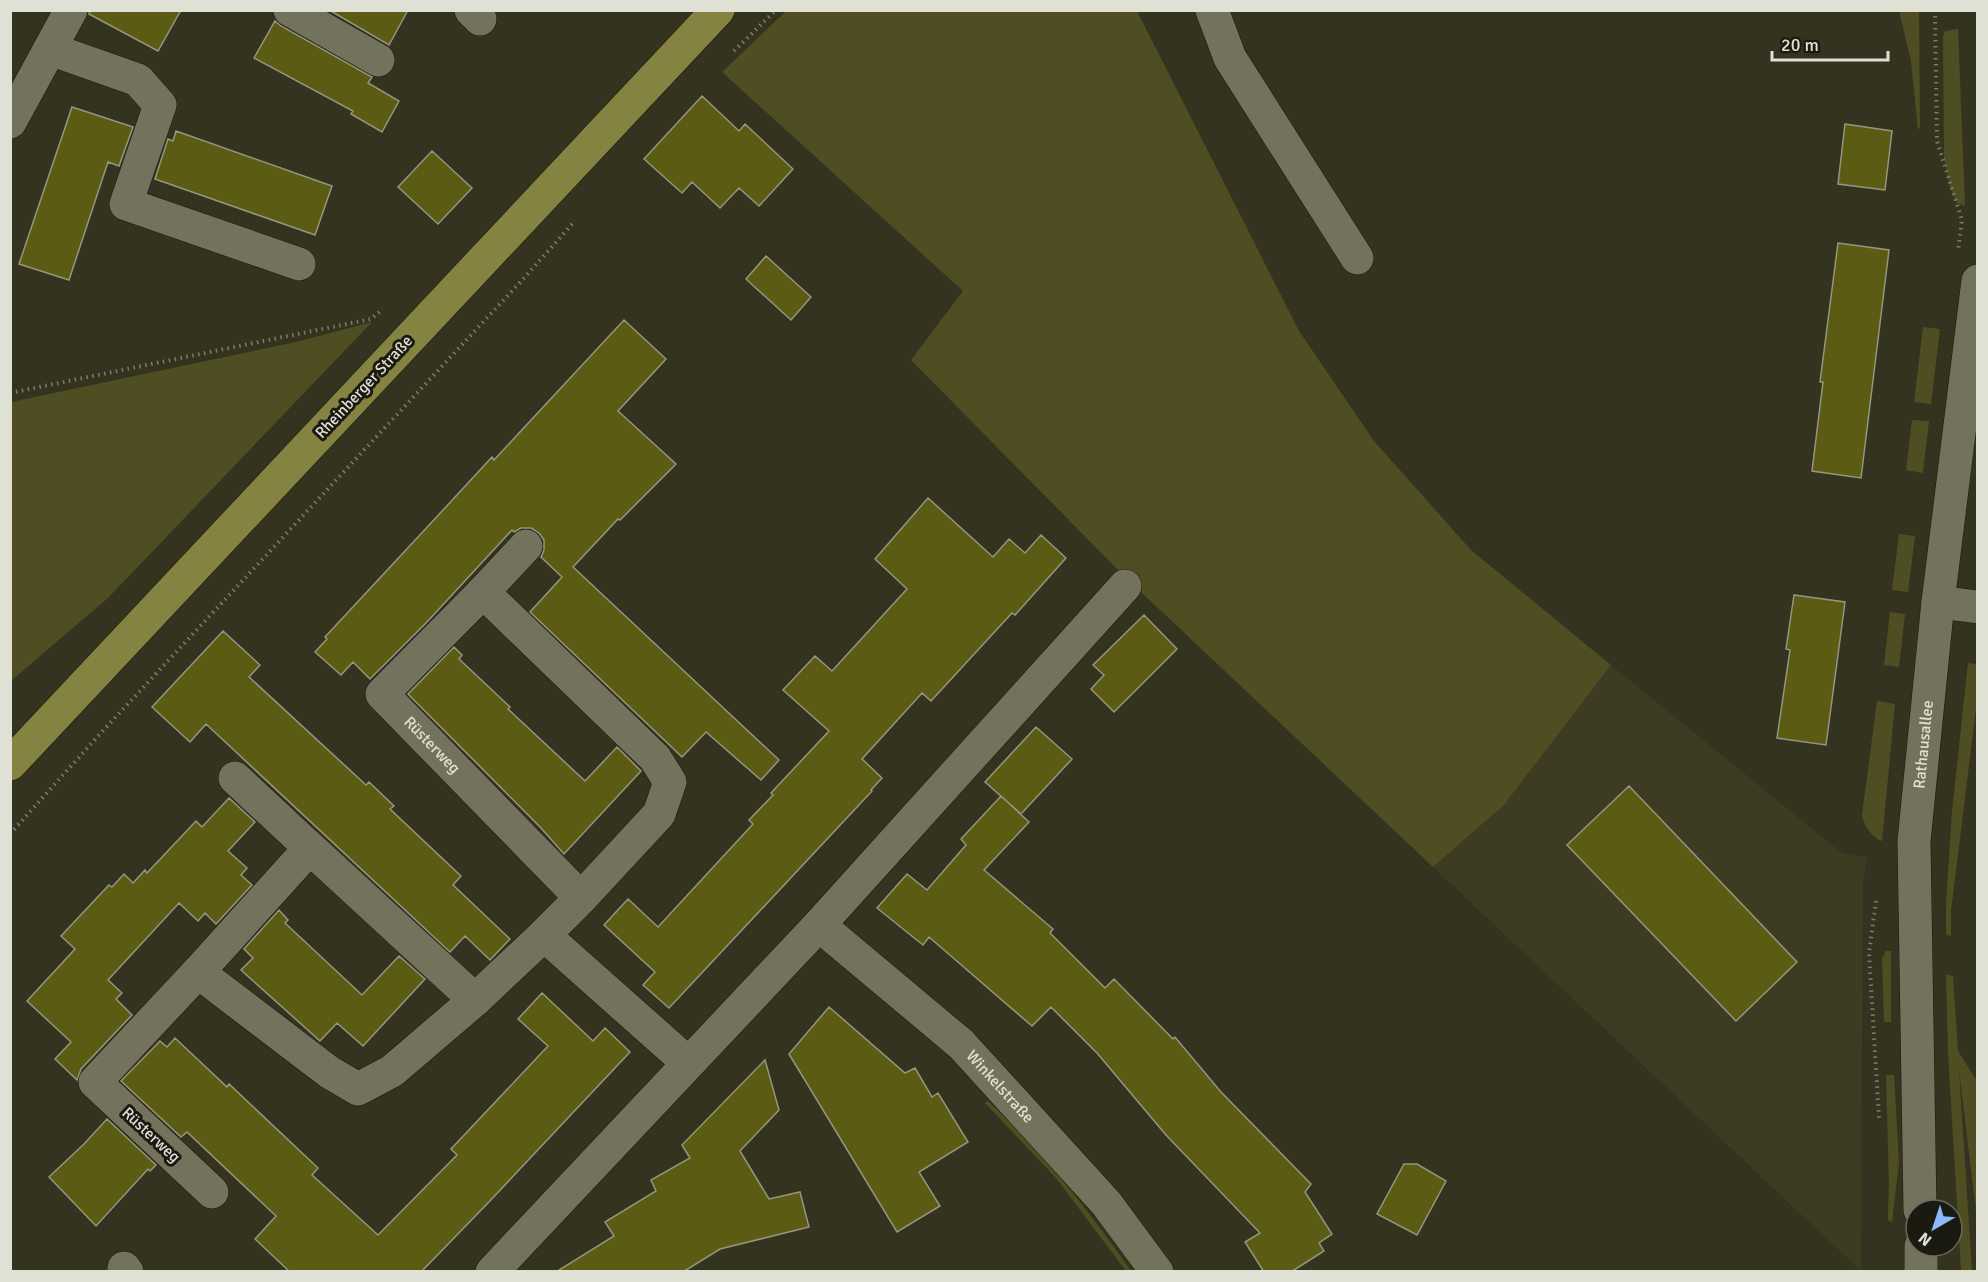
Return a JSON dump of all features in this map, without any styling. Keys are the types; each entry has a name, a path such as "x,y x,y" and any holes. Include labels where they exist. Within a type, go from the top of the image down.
{"main road":[{"name":"Rheinberger Straße","path":"10,764 718,10"}],"street":[{"path":"10,122 71,10"},
{"path":"290,10 378,60"},
{"path":"1212,10 1230,58 1357,258"},
{"path":"50,48 138,80 160,105 126,204 299,264"},
{"name":"Rathausallee","path":"1920,1198 1914,842 1938,602 1977,280"},
{"name":"Rüsterweg","path":"526,546 382,694 581,898"},
{"path":"492,1272 819,925 1125,586"},
{"path":"198,972 330,1072 358,1089 392,1071 475,1000 581,898 659,814 670,782 655,758 483,592"},
{"path":"1938,602 1977,607"},
{"path":"235,778 475,1000"},
{"name":"Rüsterweg","path":"212,1192 95,1082 310,848"},
{"name":"Winkelstraße","path":"819,925 961,1044 1106,1203 1157,1272"},
{"path":"544,935 688,1063"}],"path":[{"path":"733,51 776,10"},
{"path":"10,834 99,735 525,277 579,215"},
{"path":"10,393 371,319 386,307"}],"shaded area":[{"path":"786,11 1137,11 1299,331 1374,441 1471,550 1611,665 1504,805 1433,867 1124,576 911,360 963,291 722,72"},
{"path":"1899,11 1919,11 1920,127 1918,130 1911,61"},
{"path":"1958,29 1965,206 1957,203 1950,188 1944,158 1943,36 1945,31"},
{"path":"372,322 108,598 11,681 11,402 296,342"},
{"path":"1923,327 1940,329 1931,404 1914,402"},
{"path":"1912,420 1929,421 1923,473 1906,470"},
{"path":"1899,534 1915,536 1908,592 1892,590"},
{"path":"1890,612 1905,614 1899,667 1884,665"},
{"path":"1968,663 1977,664 1977,701 1951,911 1951,936 1946,935 1946,904 1952,811"},
{"path":"1611,665 1843,854 1867,857 1863,883 1861,1271 1433,867 1504,805"},
{"path":"1877,701 1895,704 1882,841 1869,831 1862,815"},
{"path":"1886,951 1891,951 1891,1022 1884,1022 1882,958"},
{"path":"1946,974 1953,976 1958,1051 1977,1081 1977,1219 1959,1070 1972,1271 1961,1271 1960,1258 1964,1258 1964,1198 1957,1198"},
{"path":"1886,1075 1894,1075 1899,1162 1892,1222 1888,1220"},
{"path":"988,1101 1064,1182 1131,1271 1126,1271 1056,1178 985,1103"}],"building":[{"path":"90,10 181,10 158,51 89,14"},
{"path":"329,10 408,10 389,45"},
{"path":"275,21 372,77 368,83 399,101 382,132 351,114 353,111 254,58"},
{"path":"702,96 739,131 745,124 793,169 759,206 739,188 720,208 692,182 682,193 644,159"},
{"path":"72,107 133,127 119,166 108,162 69,280 19,264"},
{"path":"1845,124 1892,131 1885,190 1838,184"},
{"path":"176,131 332,186 315,235 155,179 168,139 173,141"},
{"path":"432,151 472,188 438,224 398,187"},
{"path":"1838,243 1889,250 1861,478 1812,471 1823,382 1820,382"},
{"path":"766,256 811,297 791,320 746,279"},
{"path":"624,320 666,359 618,411 676,464 620,520 618,519 573,567 779,760 761,780 706,732 682,757 530,612 562,577 541,557 544,540 531,528 521,528 514,532 512,530 427,622 370,679 353,662 341,675 315,652 327,639 325,637 492,457 494,460"},
{"path":"928,498 993,557 1009,539 1025,553 1041,535 1066,558 1015,615 1012,613 931,701 922,693 862,759 882,778 872,791 669,1008 643,985 655,972 604,925 628,899 658,927 753,824 749,820 773,795 771,793 829,731 783,690 815,656 832,671 907,589 875,559"},
{"path":"1794,595 1845,602 1826,745 1777,738 1790,650 1786,649"},
{"path":"1144,615 1177,649 1114,712 1091,689 1104,675 1093,665"},
{"path":"223,631 260,665 249,677 366,785 369,782 394,806 390,809 461,876 453,885 510,939 490,960 465,936 450,952 206,724 190,742 152,707"},
{"path":"454,647 462,655 459,659 510,707 508,709 585,781 617,747 641,771 564,854 408,694"},
{"path":"1036,727 1072,759 1021,814 985,782"},
{"path":"1629,786 1797,962 1736,1021 1567,845"},
{"path":"1001,796 1029,822 984,870 1053,929 1050,933 1105,988 1114,979 1173,1039 1175,1037 1221,1092 1311,1184 1305,1192 1332,1234 1319,1243 1324,1251 1291,1272 1264,1272 1245,1242 1260,1233 1166,1135 1097,1053 1051,1007 1032,1026 929,937 923,945 877,908 907,874 927,890 966,845 961,839"},
{"path":"229,798 255,822 228,851 247,868 241,875 252,885 216,924 205,913 198,921 179,903 108,980 122,993 116,999 132,1015 81,1069 77,1080 55,1059 71,1042 27,1001 75,949 61,936 109,885 112,887 124,874 133,883 145,870 147,873 196,821 202,827"},
{"path":"279,910 288,920 285,923 362,995 399,956 425,979 363,1046 337,1023 320,1041 241,970 253,958 244,949"},
{"path":"542,993 593,1041 605,1028 630,1052 421,1272 290,1272 255,1239 276,1216 187,1132 181,1137 121,1081 160,1041 167,1047 175,1038 227,1087 229,1084 318,1168 312,1175 378,1235 457,1155 451,1149 548,1046 518,1019"},
{"path":"829,1007 905,1073 915,1068 932,1097 938,1093 968,1142 919,1172 940,1206 897,1232 789,1054"},
{"path":"765,1060 779,1110 740,1151 769,1199 800,1192 809,1227 720,1249 683,1272 556,1272 614,1236 605,1222 656,1191 651,1180 690,1158 682,1145"},
{"path":"107,1119 156,1165 150,1171 148,1169 96,1226 49,1177"},
{"path":"1404,1164 1417,1164 1446,1181 1417,1235 1377,1214"}]}
